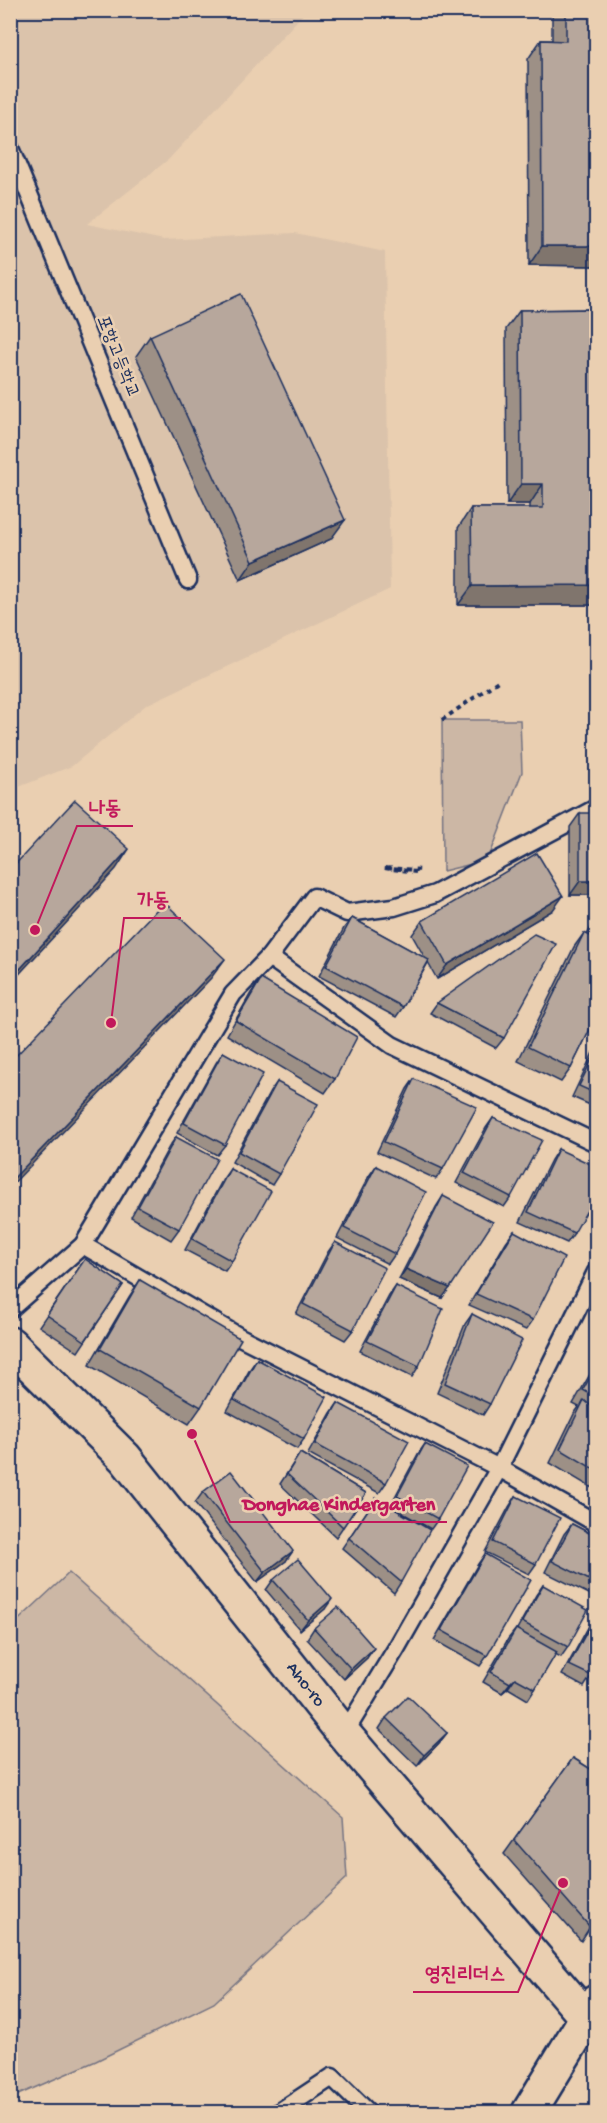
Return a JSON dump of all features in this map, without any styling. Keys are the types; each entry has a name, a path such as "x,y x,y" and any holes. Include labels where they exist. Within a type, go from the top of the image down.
{"main road":[{"name":"Aho-ro","path":"10,1344 125,1458 344,1734 594,2016"},
{"path":"529,2112 594,2016"}],"lane":[{"name":"포항고등학교","path":"10,148 188,580"},
{"path":"10,1309 83,1245 233,994 268,957 314,897 347,913 404,904 444,889 597,808"},
{"path":"268,957 392,1045 597,1143"},
{"path":"83,1245 240,1337 499,1468 597,1523"},
{"path":"344,1734 396,1649 499,1468 597,1272"},
{"path":"279,2112 332,2077 368,2112"}],"path":[{"path":"442,720 498,681"}],"shaded area":[{"path":"11,11 306,11 169,159 87,224 164,240 295,233 385,252 390,589 146,705 72,766 11,790"},
{"path":"442,720 520,720 522,772 488,860 443,871"},
{"path":"69,1573 343,1817 347,1878 214,2003 96,2061 11,2098 11,1627"}],"building":[{"path":"566,10 597,10 597,246 542,246 541,40 566,41"},
{"path":"241,294 345,520 253,561 150,336"},
{"path":"597,309 597,585 472,586 471,508 543,508 543,484 521,484 520,310"},
{"path":"75,800 129,849 10,980 10,870"},
{"path":"580,813 597,813 597,881 580,881"},
{"path":"537,853 563,896 447,965 422,921"},
{"path":"164,902 225,959 10,1182 10,1062"},
{"path":"352,918 429,960 403,1007 326,966"},
{"path":"584,933 597,939 597,1015 571,1068 528,1047"},
{"path":"534,934 556,944 504,1038 437,1003"},
{"path":"261,979 357,1037 335,1079 236,1021"},
{"path":"597,1049 597,1094 579,1086"},
{"path":"223,1052 263,1074 225,1145 184,1123"},
{"path":"414,1079 477,1107 443,1169 384,1142"},
{"path":"277,1082 318,1104 279,1174 239,1152"},
{"path":"493,1118 542,1140 511,1197 464,1173"},
{"path":"176,1137 217,1159 179,1229 138,1207"},
{"path":"558,1149 597,1167 597,1193 574,1233 528,1212"},
{"path":"376,1166 426,1192 395,1254 344,1228"},
{"path":"230,1169 271,1191 232,1261 192,1239"},
{"path":"443,1196 493,1222 450,1288 406,1269"},
{"path":"514,1231 564,1258 533,1320 476,1294"},
{"path":"335,1242 385,1268 353,1330 303,1304"},
{"path":"85,1259 123,1285 85,1341 47,1315"},
{"path":"140,1280 241,1339 201,1407 100,1349"},
{"path":"396,1286 443,1309 419,1366 367,1341"},
{"path":"472,1314 522,1340 490,1404 445,1383"},
{"path":"257,1359 327,1397 304,1439 234,1400"},
{"path":"597,1365 597,1398 583,1390"},
{"path":"584,1400 597,1411 597,1471 560,1449"},
{"path":"338,1403 409,1441 386,1483 315,1444"},
{"path":"425,1444 467,1466 438,1519 397,1496"},
{"path":"300,1453 366,1493 343,1527 287,1474"},
{"path":"231,1471 293,1551 265,1572 203,1492"},
{"path":"516,1496 560,1518 536,1564 493,1542"},
{"path":"376,1498 430,1530 401,1582 349,1538"},
{"path":"572,1524 597,1537 597,1584 552,1561"},
{"path":"485,1554 531,1580 487,1656 441,1630"},
{"path":"298,1559 332,1599 308,1620 273,1580"},
{"path":"543,1585 588,1610 568,1647 522,1622"},
{"path":"338,1607 374,1648 351,1669 314,1628"},
{"path":"597,1613 597,1667 592,1676 569,1665"},
{"path":"516,1629 557,1652 535,1689 515,1678 510,1683 491,1672"},
{"path":"408,1696 447,1733 424,1755 386,1718"},
{"path":"573,1758 597,1773 597,1916 590,1927 514,1840"}],"place":[{"name":"나동","path":"35,930"},
{"name":"가동","path":"111,1023"},
{"name":"Donghae Kindergarten","path":"192,1434"},
{"name":"영진리더스","path":"563,1883"}]}
